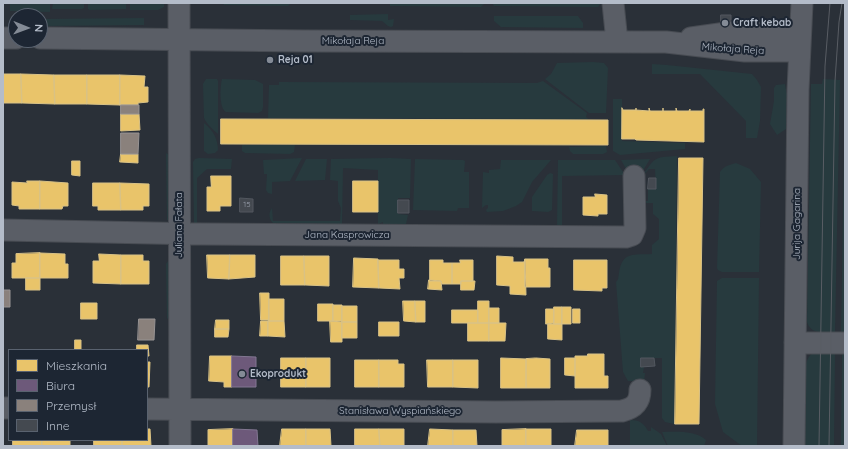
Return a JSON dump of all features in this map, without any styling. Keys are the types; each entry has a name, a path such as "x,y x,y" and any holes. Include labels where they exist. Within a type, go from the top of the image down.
{"street":[{"name":"Juliana Fałata","path":"179,3 180,446"},
{"path":"613,3 617,42"},
{"name":"Jurija Gagarina","path":"794,446 798,90 802,3"},
{"name":"Mikołaja Reja","path":"666,42 748,30 800,31"},
{"name":"Mikołaja Reja","path":"48,38 306,41 666,42 745,51 799,51"},
{"name":"Jana Kasprowicza","path":"3,230 629,237 633,234 635,228 634,176"},
{"path":"795,343 845,343"},
{"name":"Stanisława Wyspiańskiego","path":"148,410 496,412 622,411 637,403 640,399 640,390"}],"green space":[{"path":"10,3 50,3 50,12 48,12 48,8 10,8"},
{"path":"53,3 84,3 84,8 52,9"},
{"path":"88,3 126,3 126,9 90,10 88,9"},
{"path":"130,3 164,3 164,7 158,10 130,10"},
{"path":"223,3 291,3 288,6 224,5"},
{"path":"390,3 484,4 481,7 390,6"},
{"path":"492,3 601,3 598,7 494,6"},
{"path":"388,14 388,20 394,19 393,26 391,27 382,21 350,20 350,15"},
{"path":"494,16 578,16 583,23 583,28 501,27 494,21"},
{"path":"144,18 144,25 48,26 48,19"},
{"path":"557,63 604,63 608,68 606,113 589,113 545,79 551,74"},
{"path":"652,64 752,74 761,87 760,121 757,138 746,138 746,121 700,74 652,74"},
{"path":"206,79 217,79 218,81 218,134 204,118 203,84"},
{"path":"222,79 255,80 263,84 262,111 258,113 226,112 221,102"},
{"path":"823,79 840,80 835,332 815,331 807,322 811,84 822,84"},
{"path":"543,81 587,113 586,117 588,119 268,118 269,85 279,85 279,82 537,83"},
{"path":"785,84 787,95 786,129 777,135 770,124 774,101 774,88 776,85"},
{"path":"845,91 845,332 841,332"},
{"path":"613,99 622,99 622,141 685,143 685,149 620,155 613,151"},
{"path":"204,123 216,138 218,150 215,153 208,154 204,151"},
{"path":"242,145 295,145 294,152 290,154 245,153 242,151"},
{"path":"606,146 607,152 603,154 573,154 569,147"},
{"path":"166,153 169,155 170,222 167,220"},
{"path":"677,156 674,424 665,422 662,418 662,358 641,358 641,367 644,367 643,373 645,373 644,381 628,381 623,372 616,282 623,261 626,258 634,255 652,254 652,245 659,239 659,219 653,214 653,203 640,203 642,201 648,201 648,189 656,189 655,169 649,169 641,178 649,166 658,158"},
{"path":"302,158 290,181 272,182 272,194 268,193 266,190 267,174 264,174 263,160"},
{"path":"195,159 232,159 231,169 207,169 197,178 197,223 194,223 193,162"},
{"path":"306,159 327,159 325,180 295,181"},
{"path":"331,159 411,159 410,198 398,198 398,214 408,215 406,224 383,224 383,222 378,224 378,170 343,168 342,224 273,223 271,220 270,214 272,208 273,221 340,221 341,208 338,201 338,181 330,180"},
{"path":"415,159 465,161 464,172 469,172 469,208 458,208 457,211 413,210"},
{"path":"650,159 641,174 629,174 621,160"},
{"path":"501,160 551,160 532,182 522,202 503,211 487,212 486,210 488,205 482,208 483,172 489,173 489,170 500,169"},
{"path":"558,160 615,160 625,175 562,176 562,226 557,226"},
{"path":"736,163 750,169 761,182 759,272 722,272 717,268 720,172 725,167"},
{"path":"550,173 553,174 552,210 548,212 532,211 532,197"},
{"path":"168,261 171,261 171,316 167,319 166,264"},
{"path":"722,278 759,278 757,446 742,446 723,432 715,404 717,281"},
{"path":"816,352 835,352 834,445 832,446 805,446 806,364 810,356"},
{"path":"842,353 845,353 845,446 841,446"},
{"path":"630,420 641,422 648,431 651,431 651,427 661,434 667,446 630,446"},
{"path":"662,432 691,433 706,440 704,446 668,446"}],"building: Mieszkania":[{"path":"3,74 21,74 22,103 3,103"},
{"path":"21,74 54,75 55,104 22,103"},
{"path":"54,75 87,75 87,104 55,104"},
{"path":"87,75 120,75 120,105 87,104"},
{"path":"120,75 145,76 144,87 148,87 148,102 138,103 138,105 120,105"},
{"path":"622,108 623,110 649,111 649,108 650,111 676,111 676,108 677,111 689,111 690,109 690,111 703,111 704,109 704,142 622,139"},
{"path":"121,114 139,114 140,130 121,131"},
{"path":"221,119 608,120 608,145 221,144"},
{"path":"121,154 138,154 138,163 120,162"},
{"path":"679,158 703,158 699,424 675,424"},
{"path":"72,161 80,161 80,176 72,175"},
{"path":"211,176 231,176 231,206 220,206 220,211 207,211 207,187 211,187"},
{"path":"27,181 40,181 40,209 19,209 19,206 12,205 12,182 27,183"},
{"path":"40,181 68,183 68,206 63,206 62,209 40,209"},
{"path":"353,181 378,181 378,212 353,212"},
{"path":"93,183 120,183 121,210 98,210 98,206 93,206"},
{"path":"120,183 149,184 149,206 143,206 143,210 121,210"},
{"path":"595,194 607,195 607,214 598,214 598,216 583,215 583,197 595,197"},
{"path":"40,253 65,254 65,264 68,264 68,278 40,278"},
{"path":"40,253 40,278 12,278 12,263 16,263 16,254"},
{"path":"99,254 121,255 121,284 93,283 93,261 99,261"},
{"path":"121,255 143,255 143,261 149,261 149,284 121,284"},
{"path":"207,255 230,255 229,279 208,278"},
{"path":"230,255 255,255 255,277 229,279"},
{"path":"281,256 304,256 305,285 281,285"},
{"path":"304,256 329,256 329,286 305,285"},
{"path":"497,256 513,257 513,262 524,262 525,259 526,295 510,294 510,286 497,285"},
{"path":"354,258 378,259 379,288 353,287"},
{"path":"525,259 548,259 548,268 550,268 550,287 525,287"},
{"path":"378,260 399,260 399,269 404,269 404,278 399,278 400,289 379,288"},
{"path":"430,260 443,260 443,263 452,263 452,284 442,284 441,281 430,281"},
{"path":"460,260 473,260 473,281 461,281 461,284 452,284 452,263 460,263"},
{"path":"574,260 607,260 607,288 602,288 602,291 574,290"},
{"path":"26,278 40,278 40,290 26,290"},
{"path":"429,280 441,281 442,290 428,289"},
{"path":"461,281 475,281 474,290 461,290"},
{"path":"260,293 269,293 269,320 261,320"},
{"path":"269,299 284,299 284,321 269,321"},
{"path":"403,301 415,301 416,322 404,321"},
{"path":"415,301 425,301 425,322 416,322"},
{"path":"478,301 489,301 489,323 478,323"},
{"path":"81,303 97,303 97,319 81,319"},
{"path":"318,304 333,304 333,321 318,321"},
{"path":"333,305 342,305 342,321 333,321"},
{"path":"342,306 357,306 357,322 342,322"},
{"path":"554,307 562,307 562,324 554,324"},
{"path":"562,307 571,307 571,324 562,324"},
{"path":"489,308 499,308 499,323 489,323"},
{"path":"546,309 554,309 554,323 546,324"},
{"path":"573,309 580,309 580,323 573,323"},
{"path":"452,310 478,310 478,323 452,323"},
{"path":"216,320 229,320 229,329 215,329"},
{"path":"261,321 268,321 268,336 260,336"},
{"path":"268,321 284,321 285,337 268,336"},
{"path":"330,321 342,322 342,342 331,342"},
{"path":"342,322 357,322 357,338 342,338"},
{"path":"379,322 399,322 399,336 379,336"},
{"path":"468,323 489,323 489,341 468,341"},
{"path":"489,323 506,323 505,341 489,341"},
{"path":"548,324 562,324 562,340 548,339"},
{"path":"215,329 229,329 228,337 215,337"},
{"path":"75,340 81,340 81,349 75,349"},
{"path":"137,345 148,345 149,356 148,349 137,349"},
{"path":"588,354 604,354 604,376 608,376 608,388 575,388 575,356 587,356"},
{"path":"210,356 232,356 232,387 224,387 224,382 209,381"},
{"path":"281,358 306,358 306,387 281,387"},
{"path":"306,358 330,358 330,387 306,387"},
{"path":"501,358 526,359 526,388 501,388"},
{"path":"565,358 575,358 575,376 565,375"},
{"path":"526,359 550,359 550,388 526,388"},
{"path":"355,360 379,360 379,387 355,387"},
{"path":"379,360 398,360 398,364 404,364 404,387 379,387"},
{"path":"427,360 453,360 453,387 428,387"},
{"path":"453,360 478,360 478,388 453,387"},
{"path":"148,362 150,362 149,387"},
{"path":"148,429 150,429 151,446 122,446 122,441 148,441"},
{"path":"233,429 233,446 208,446 208,430"},
{"path":"282,429 306,429 306,446 280,446"},
{"path":"306,429 330,429 331,446 306,446"},
{"path":"355,429 379,429 380,446 355,446"},
{"path":"379,429 404,429 404,446 380,446"},
{"path":"430,429 453,430 453,446 428,446"},
{"path":"526,429 551,429 551,446 526,446"},
{"path":"526,429 526,446 502,446 502,430"},
{"path":"453,430 476,430 477,446 453,446"},
{"path":"577,430 608,430 608,446 575,446"},
{"path":"13,441 42,441 42,446 13,446"},
{"path":"42,441 70,441 70,446 42,446"},
{"path":"94,441 122,441 122,446 94,446"}],"building: Biura":[{"path":"232,356 256,357 256,387 232,387"},
{"path":"233,429 257,430 258,446 233,446"}],"building: Przemysł":[{"path":"121,105 139,105 139,114 121,114"},
{"path":"121,133 139,133 138,154 121,154"},
{"path":"3,290 10,290 10,307 3,307"},
{"path":"139,319 155,319 154,340 138,340"}],"building: Inne":[{"path":"721,15 731,15 731,23 721,23"},
{"path":"649,178 656,178 656,189 648,189"},
{"path":"240,198 253,199 253,212 240,212"},
{"path":"398,200 409,200 409,213 398,213"},
{"path":"641,358 654,358 655,366 641,367"}],"tram line":[{"path":"819,446 825,66 830,3"},
{"path":"829,446 835,81 839,22 842,3"}],"place":[{"name":"Craft kebab","path":"725,23"},
{"name":"Reja 01","path":"270,60"},
{"name":"Ekoprodukt","path":"242,374"}]}
